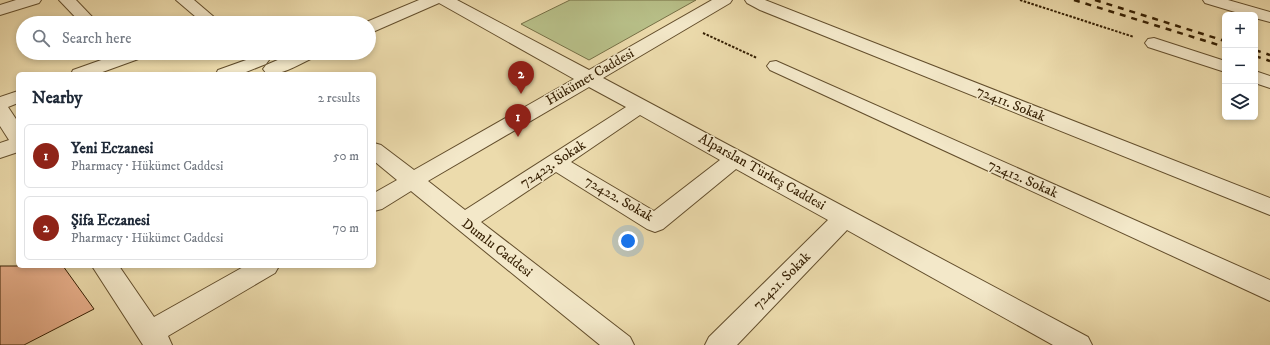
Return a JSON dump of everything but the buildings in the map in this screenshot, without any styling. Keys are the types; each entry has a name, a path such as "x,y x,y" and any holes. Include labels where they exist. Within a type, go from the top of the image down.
{"street":[{"path":"0,10 33,0"},
{"path":"67,0 83,16"},
{"path":"184,0 204,16"},
{"path":"376,24 433,0"},
{"name":"Alparslan Türkeş Caddesi","path":"445,0 1078,345"},
{"name":"Hükümet Caddesi","path":"376,202 724,0"},
{"name":"72411. Sokak","path":"753,0 773,10 1270,207"},
{"path":"1211,0 1270,17"},
{"path":"1154,43 1222,66"},
{"path":"85,72 114,60"},
{"path":"233,72 282,60"},
{"name":"72412. Sokak","path":"776,66 1270,291"},
{"path":"1258,78 1270,82"},
{"path":"0,103 16,97"},
{"name":"72423. Sokak","path":"464,222 641,106"},
{"path":"0,110 16,135"},
{"path":"0,151 16,145"},
{"name":"Dumlu Caddesi","path":"376,152 620,345"},
{"name":"72422. Sokak","path":"556,162 655,223 736,158"},
{"name":"72421. Sokak","path":"719,345 845,217"},
{"path":"106,268 154,339 263,268"}],"path":[{"path":"1020,0 1154,43"},
{"path":"683,24 776,66"}],"green space":[{"path":"570,0 696,0 589,60 521,24"}],"railway":[{"path":"1074,0 1222,46"},
{"path":"1095,0 1222,40"},
{"path":"1258,51 1270,55"},
{"path":"1258,57 1270,61"}],"place":[{"name":"Şifa Eczanesi","path":"521,94"},
{"name":"Yeni Eczanesi","path":"518,137"}]}
